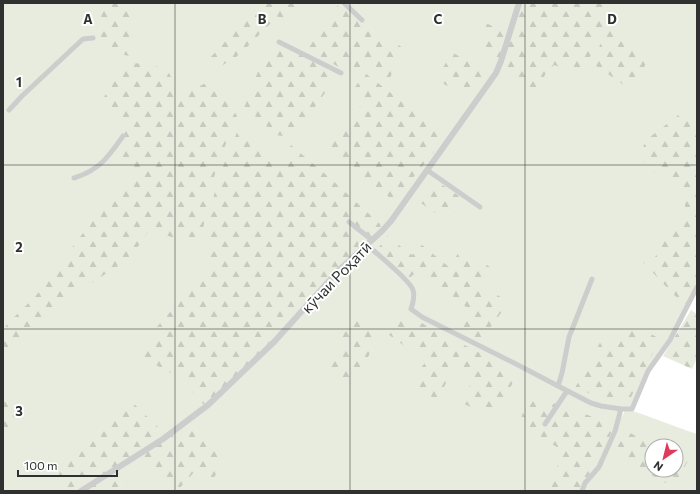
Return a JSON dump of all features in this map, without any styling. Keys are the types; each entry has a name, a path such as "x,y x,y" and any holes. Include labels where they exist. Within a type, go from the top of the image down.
{"street":[{"path":"344,3 362,20"},
{"name":"кӯчаи Роҳатӣ","path":"81,491 163,439 208,405 274,342 338,272 391,221 496,73 519,3"},
{"path":"9,110 83,39 92,38"},
{"path":"279,42 341,73"},
{"path":"74,178 85,175 95,169 105,160 123,136"},
{"path":"427,170 480,207"},
{"path":"349,222 372,240"},
{"path":"367,245 411,286 414,292 411,309 422,317 567,391 601,406 621,409 632,409 648,371 670,340 697,287"},
{"path":"558,386 569,337 592,279"},
{"path":"545,424 567,391"},
{"path":"582,491 586,483 600,466 615,430 621,409"}],"green space":[{"path":"3,3 697,3 697,288 689,307 658,354 630,410 620,411 605,454 582,491 124,491 121,483 85,491 3,491"},
{"path":"104,3 115,3 130,6 130,56 107,52 97,37"},
{"path":"264,3 297,3 289,20 262,12"},
{"path":"520,3 613,3 606,24 581,75 554,65 546,73 533,97 511,74 499,66"},
{"path":"338,5 403,48 389,80 362,64 354,76 308,49"},
{"path":"252,13 263,15 271,23 236,57 218,68 208,60"},
{"path":"481,21 508,33 499,64 479,53 486,36 478,28"},
{"path":"608,27 628,37 639,48 647,62 631,90 592,63"},
{"path":"278,43 330,71 330,86 293,137 274,135 263,122 244,108 259,69"},
{"path":"452,52 486,73 469,97 436,80"},
{"path":"135,63 159,67 169,73 177,89 191,90 206,83 222,90 237,116 212,183 200,246 184,242 156,231 148,231 142,242 124,262 90,284 15,348 3,362 3,332 7,324 35,297 92,221 140,171 116,152 120,137 118,120 104,97 120,73"},
{"path":"365,73 443,132 438,147 394,201 323,147 361,105 351,93"},
{"path":"681,113 697,122 697,288 689,307 674,295 643,262 646,257 652,262 685,208 685,196 639,158 646,140"},
{"path":"240,123 282,162 291,145 380,224 382,233 341,267 207,408 185,384 173,374 142,358 155,329 188,292 209,272 209,233 214,195 222,169"},
{"path":"435,180 459,196 451,207 456,211 448,222 418,201"},
{"path":"387,236 412,255 422,245 449,267 461,249 490,267 479,284 509,302 481,340 461,330 466,307 435,282 418,271 408,279 377,250"},
{"path":"691,310 697,314 697,358 692,369 663,356"},
{"path":"352,313 372,325 375,335 374,345 352,386 341,380 327,367 346,339 338,334"},
{"path":"406,315 519,373 492,417 460,402 472,382 453,369 437,401 412,381 426,361 389,335"},
{"path":"633,324 660,339 628,403 575,388 602,339 617,347"},
{"path":"3,399 15,415 21,429 4,434 3,434"},
{"path":"130,400 161,430 164,441 191,421 228,456 211,482 197,469 177,491 170,491 140,456 117,472 124,491 66,491 55,481 64,466 99,429 124,410"},
{"path":"543,400 614,425 601,459 582,483 579,491 544,491 565,452 519,424 527,401"},
{"path":"626,409 697,434 697,491 583,491 585,485 600,468"},
{"path":"625,430 644,440 644,471 612,453"},
{"path":"684,447 693,452 684,468"},
{"path":"657,478 678,478 673,487"}]}
